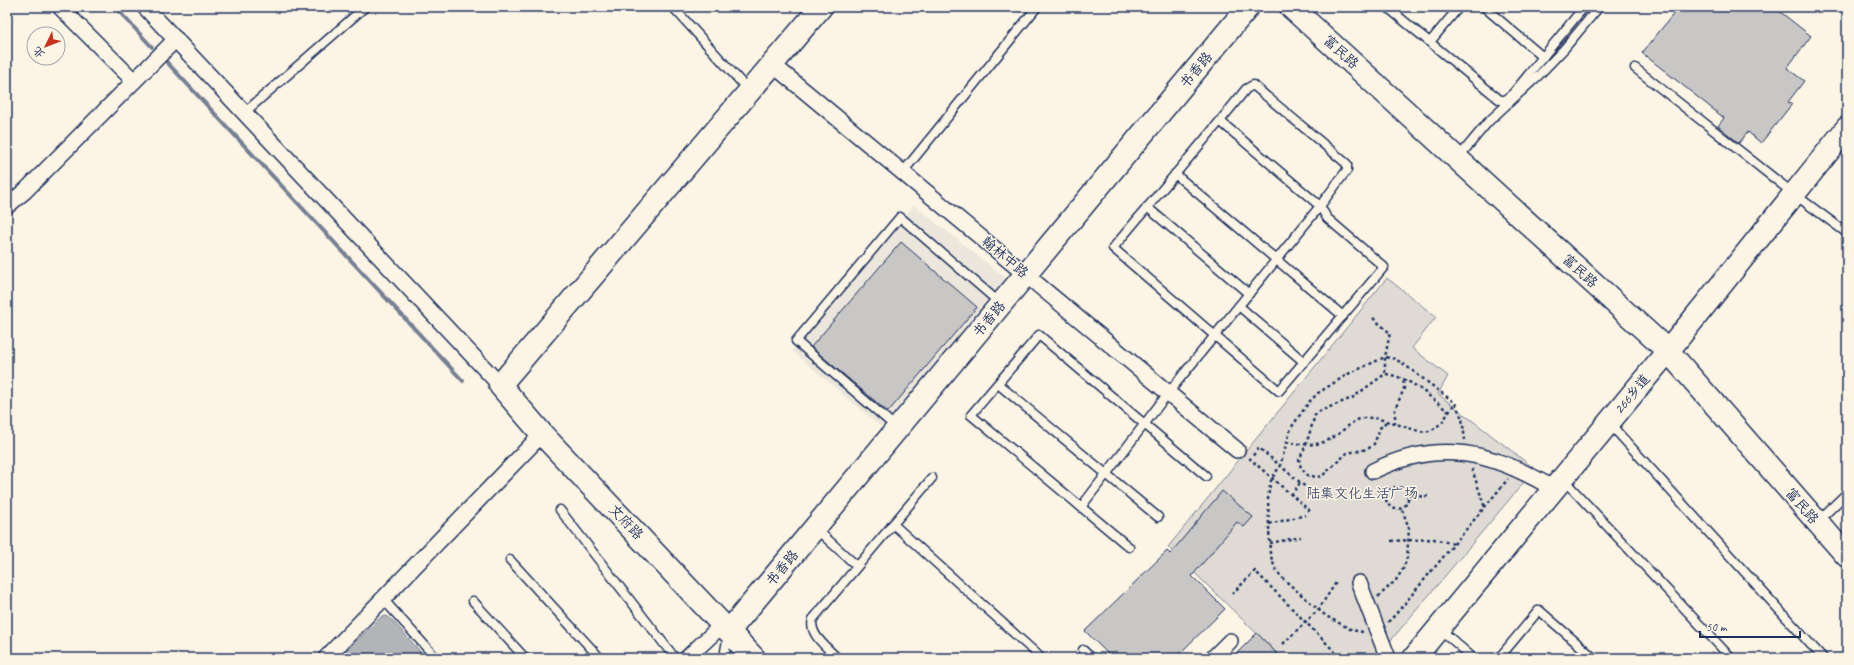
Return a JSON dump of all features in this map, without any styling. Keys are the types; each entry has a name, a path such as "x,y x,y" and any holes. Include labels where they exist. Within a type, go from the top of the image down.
{"street":[{"path":"60,7 134,81"},
{"path":"145,7 500,386 821,7"},
{"name":"书香路","path":"726,628 815,528 1248,7"},
{"name":"富民路","path":"1291,7 1668,351 1847,556"},
{"path":"7,206 25,191 176,39"},
{"name":"翰林中路","path":"772,64 1237,450"},
{"name":"266乡道","path":"1414,658 1668,351 1847,128"},
{"name":"文府路","path":"500,386 542,434 754,658"},
{"path":"326,658 542,434"},
{"path":"1373,471 1394,460 1413,455 1447,451 1468,454 1498,462 1536,478 1558,484"},
{"path":"1359,583 1388,658"},
{"path":"687,658 726,628"},
{"path":"1213,658 1230,641"}],"lane":[{"path":"244,113 365,7"},
{"path":"673,7 749,91"},
{"path":"903,172 1037,7"},
{"path":"1387,7 1500,100 1510,97 1583,8"},
{"path":"1430,42 1459,7"},
{"path":"1484,7 1543,57"},
{"path":"1458,158 1488,122 1539,75 1564,49 1599,7"},
{"path":"1635,68 1794,194 1847,233"},
{"path":"1081,507 1169,392 1215,336 1239,306 1277,260 1320,206 1344,176 1346,164 1253,85 1246,89 1113,248 1215,336 1279,391 1384,267 1327,218 1320,206 1220,121"},
{"path":"1175,174 1343,316"},
{"path":"1147,207 1249,294"},
{"path":"898,429 796,341 900,217 1001,304"},
{"path":"1239,306 1304,362"},
{"path":"1129,547 972,415 1039,335 1206,476"},
{"path":"998,384 1158,517"},
{"path":"1608,423 1823,658"},
{"path":"837,658 813,632 811,626 817,613 932,478"},
{"path":"1558,484 1731,658"},
{"path":"1817,522 1847,493"},
{"path":"560,510 675,658"},
{"path":"893,524 1038,655 1036,658"},
{"path":"815,528 858,566"},
{"path":"510,560 600,658"},
{"path":"383,599 436,658"},
{"path":"473,601 525,658"},
{"path":"1499,658 1539,610 1594,658"},
{"path":"726,628 726,658"},
{"path":"1438,628 1473,658"},
{"path":"1082,650 1090,658"}],"path":[{"path":"1373,318 1390,333 1385,357 1385,374"},
{"path":"1485,508 1468,454 1462,418 1455,403 1405,365 1395,359 1385,357 1348,374 1318,393 1298,417 1286,442 1280,466 1272,478 1268,500 1270,554 1275,568 1281,577 1318,610 1352,630 1362,632 1377,630 1395,615 1485,508 1516,470"},
{"path":"1386,422 1380,428 1374,444 1368,449 1347,453 1322,476 1316,477 1307,475 1301,468 1299,460 1306,445 1314,415 1320,411 1352,398 1385,374 1403,378 1418,386 1427,396 1449,412"},
{"path":"1395,424 1395,409 1404,389 1403,378"},
{"path":"1286,442 1317,445 1327,442 1357,420 1374,418 1424,432 1431,431 1438,427 1455,403"},
{"path":"1310,511 1250,459 1259,448 1320,500"},
{"path":"1291,494 1300,483"},
{"path":"1398,487 1404,490 1407,497 1406,503 1401,507 1394,508 1388,504 1386,497 1391,488 1398,487"},
{"path":"1407,497 1429,496"},
{"path":"1367,604 1383,593 1396,580 1403,569 1407,558 1409,528 1401,507"},
{"path":"1269,524 1306,515"},
{"path":"1270,543 1301,537"},
{"path":"1391,541 1434,539 1454,544"},
{"path":"1232,594 1255,571 1341,658"},
{"path":"1283,644 1318,610 1336,581"}],"shaded area":[{"path":"914,205 1008,280 881,427 792,351"},
{"path":"387,616 426,658 338,658 381,617"}],"green space":[{"name":"陆集文化生活广场","path":"1387,278 1436,317 1412,348 1448,376 1438,394 1535,469 1376,658 1282,658 1168,547"}],"building":[{"path":"1679,7 1774,7 1811,36 1787,68 1804,81 1788,102 1792,104 1761,143 1748,132 1739,143 1718,126 1724,118 1642,53"},
{"path":"901,242 977,307 888,412 811,347"},
{"path":"1222,491 1253,517 1244,527 1237,522 1192,576 1225,609 1175,658 1112,658 1085,631 1167,551 1170,554"},
{"path":"1257,633 1281,658 1232,658"}],"waterway":[{"path":"115,7 152,47"},
{"path":"163,58 463,381"}]}
